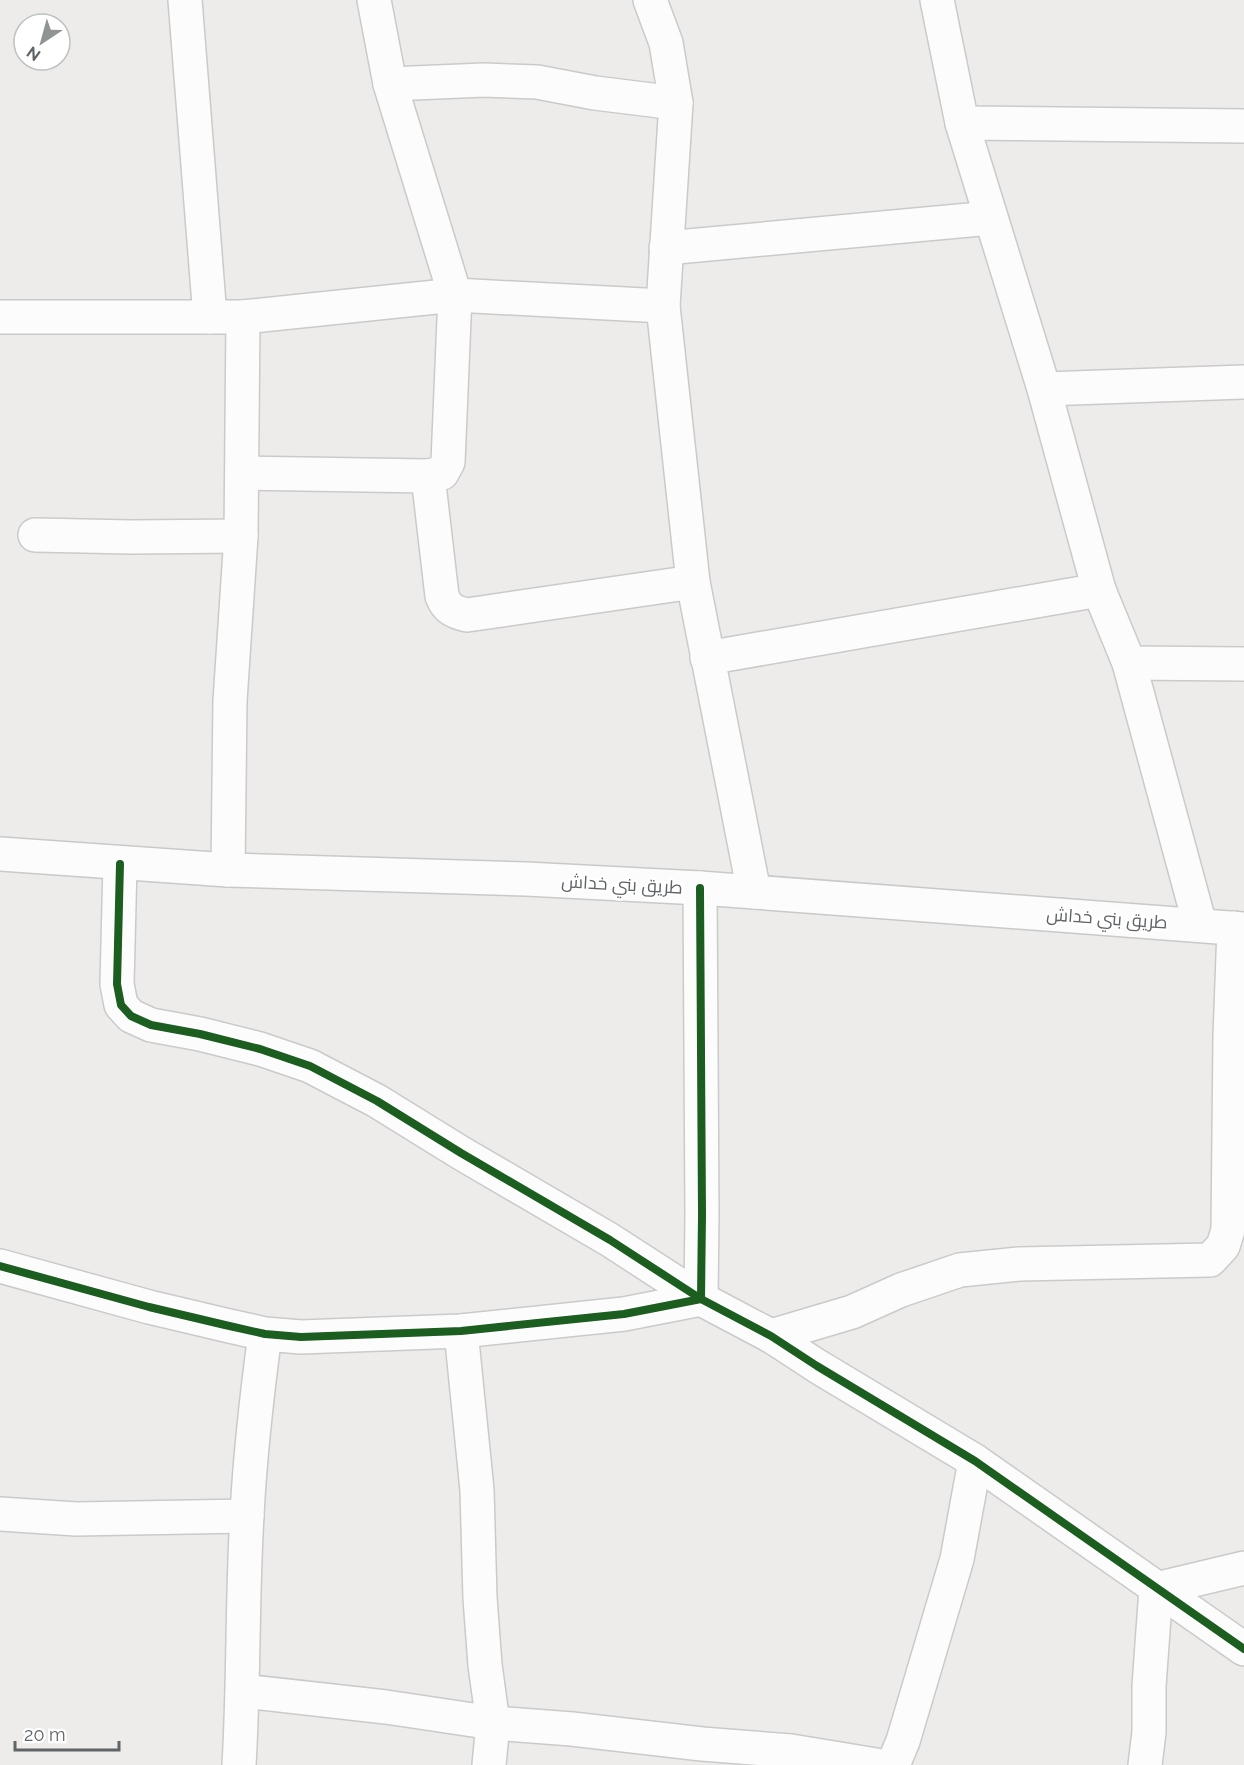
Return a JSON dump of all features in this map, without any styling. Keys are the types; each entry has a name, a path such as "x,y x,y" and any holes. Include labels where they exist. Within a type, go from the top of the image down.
{"street":[{"path":"185,0 210,317"},
{"path":"242,473 428,476 442,473 448,462 455,295 390,84 374,0"},
{"path":"650,0 666,43 676,103 663,306 693,582 754,892"},
{"path":"937,0 962,123 1044,389 1100,590 1129,663 1200,925"},
{"path":"390,84 484,80 537,82 595,93 676,103"},
{"path":"962,123 1244,126"},
{"path":"666,248 991,218"},
{"path":"0,317 243,317 455,295 663,306"},
{"path":"228,870 230,701 241,536 243,317"},
{"path":"1044,389 1244,382"},
{"path":"428,476 441,596 446,607 455,612 467,615 693,582"},
{"path":"35,535 241,536"},
{"path":"707,658 1100,590"},
{"path":"1129,663 1244,664"},
{"name":"طريق بني خداش","path":"0,854 228,870 490,878 700,888 1239,928"},
{"path":"120,864 117,984 121,1005 130,1016 151,1025 200,1034 310,1066 377,1101 610,1240 701,1299 771,1336 975,1461 1244,1649"},
{"path":"700,888 701,1299"},
{"path":"771,1336 852,1312 901,1290 960,1270 1019,1264 1210,1260 1222,1246 1228,1230 1230,1037 1239,928"},
{"path":"0,1266 150,1307 265,1334 312,1337 461,1331 624,1314 701,1299"},
{"path":"461,1331 477,1490 480,1598 492,1723 489,1765"},
{"path":"239,1765 247,1516 253,1431 265,1334"},
{"path":"893,1765 903,1741 957,1559 975,1461"},
{"path":"0,1514 76,1519 247,1516"},
{"path":"1156,1589 1244,1568"},
{"path":"1145,1765 1149,1732 1149,1686 1156,1589"},
{"path":"243,1691 386,1707 492,1723 572,1729 698,1754 791,1751 876,1765"}],"cycle path":[{"path":"120,864 117,984 121,1005 131,1016 151,1025 260,1049 310,1066 377,1101 610,1240 701,1299 771,1336 975,1461 1244,1649"},
{"path":"0,1266 149,1307 225,1325 265,1334 301,1337 461,1331 624,1314 701,1299 700,888"}]}
